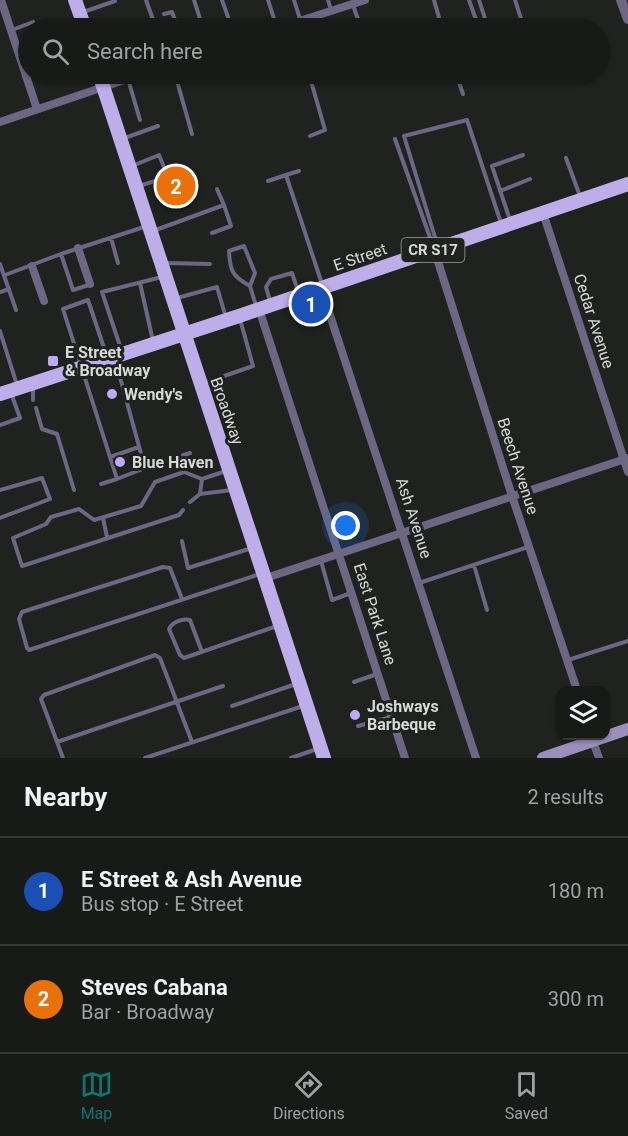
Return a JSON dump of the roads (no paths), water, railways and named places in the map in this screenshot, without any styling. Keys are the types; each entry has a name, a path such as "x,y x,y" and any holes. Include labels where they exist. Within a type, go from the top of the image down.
{"main road":[{"name":"Broadway","path":"102,84 322,753"},
{"name":"E Street","path":"10,391 628,184"},
{"path":"610,734 628,729"},
{"path":"543,758 589,740"}],"street":[{"path":"1,0 18,49"},
{"path":"313,18 348,3 365,0"},
{"path":"621,0 628,20"},
{"path":"30,84 37,109"},
{"path":"0,122 37,109 92,84"},
{"name":"Cedar Avenue","path":"543,213 626,459 628,472"},
{"path":"78,248 90,284"},
{"name":"Beech Avenue","path":"436,249 528,547 576,686"},
{"path":"32,266 44,301"},
{"name":"Ash Avenue","path":"322,287 476,758"},
{"name":"East Park Lane","path":"262,308 405,758"},
{"path":"265,575 321,560 626,459"},
{"path":"592,740 599,758"}],"lane":[{"path":"146,0 152,18"},
{"path":"194,0 200,18"},
{"path":"222,0 228,18"},
{"path":"268,0 274,18"},
{"path":"294,0 296,18"},
{"path":"328,0 332,11"},
{"path":"434,0 439,18"},
{"path":"469,0 475,18"},
{"path":"479,0 485,18"},
{"path":"515,0 521,18"},
{"path":"82,18 115,1"},
{"path":"348,3 356,18"},
{"path":"164,14 172,12 174,18"},
{"path":"11,30 18,27"},
{"path":"130,84 140,120"},
{"path":"178,84 192,134"},
{"path":"310,136 325,130 312,84"},
{"path":"460,84 463,94"},
{"path":"436,249 404,136 467,120 506,225"},
{"path":"122,140 158,126"},
{"path":"395,139 436,249"},
{"path":"131,166 159,155 168,177 137,187"},
{"path":"506,225 500,191 492,166 523,155"},
{"path":"566,158 582,199"},
{"path":"268,181 299,171"},
{"path":"286,175 322,287"},
{"path":"500,191 530,179"},
{"path":"212,233 231,226 216,189"},
{"path":"5,275 78,248 224,205"},
{"path":"111,238 118,263"},
{"path":"250,286 255,273 244,246 229,251 230,267 236,279 250,286 262,308"},
{"path":"61,254 73,290 90,284"},
{"path":"144,468 115,356 102,292 140,283 182,262 210,264"},
{"path":"0,264 16,310"},
{"path":"262,308 266,287 271,279 292,273 299,295"},
{"path":"140,283 153,343"},
{"path":"173,299 217,287 253,366 201,385"},
{"path":"0,292 9,289"},
{"path":"115,356 88,300 63,309 117,478"},
{"path":"0,331 10,391 20,418 0,425"},
{"path":"32,383 33,400"},
{"path":"36,408 42,429 57,434 74,490"},
{"path":"110,457 139,447"},
{"path":"101,484 190,453"},
{"path":"183,510 179,515 22,566 13,538 46,524 51,517 79,508 94,520 141,506 155,482 184,472 202,479 229,470"},
{"path":"0,490 42,478 50,499 0,518"},
{"path":"200,494 202,479"},
{"path":"190,502 200,494 236,489"},
{"path":"103,518 108,538"},
{"path":"182,541 188,568 255,547"},
{"path":"420,583 528,547"},
{"path":"321,560 332,600 352,593"},
{"path":"474,565 487,610"},
{"path":"183,599 170,568 163,567 22,612 19,619 29,650 183,599 265,575"},
{"path":"202,652 190,620 170,626 169,629 184,658 202,652 280,625"},
{"path":"567,660 628,642"},
{"path":"63,758 41,699 44,695 155,655 160,658 192,742"},
{"path":"354,682 378,674"},
{"path":"232,706 299,683"},
{"path":"57,742 223,686"},
{"path":"145,758 306,705"},
{"path":"358,726 392,717"},
{"path":"291,758 322,753"}],"place":[{"name":"Steves Cabana","path":"176,186"},
{"name":"E Street & Ash Avenue","path":"311,304"},
{"name":"E Street & Broadway","path":"53,361"},
{"name":"Wendy's","path":"112,394"},
{"name":"Blue Haven","path":"120,462"},
{"name":"Joshways Barbeque","path":"355,715"}]}
